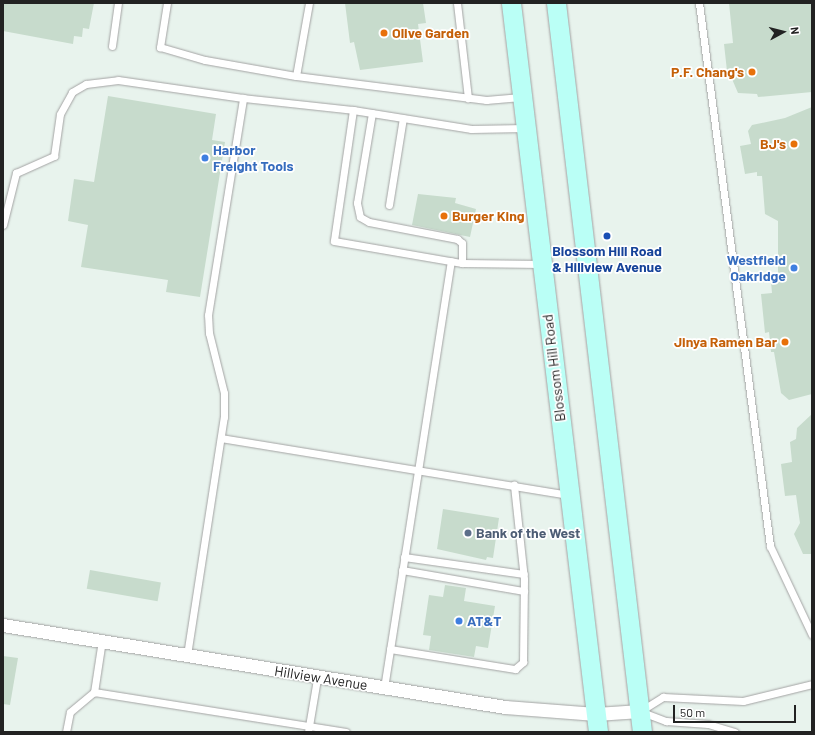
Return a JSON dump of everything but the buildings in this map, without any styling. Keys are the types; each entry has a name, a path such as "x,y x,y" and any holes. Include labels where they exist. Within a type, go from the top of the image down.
{"main road":[{"name":"Blossom Hill Road","path":"511,3 597,723"},
{"path":"556,3 642,732"}],"street":[{"name":"Hillview Avenue","path":"3,625 102,640 317,679 505,707 597,723 640,711"}],"lane":[{"path":"112,46 118,3"},
{"path":"167,3 160,47 205,60 296,76 468,98 522,97"},
{"path":"296,76 309,3"},
{"path":"457,3 468,98"},
{"path":"699,3 770,546 812,634"},
{"path":"3,225 16,173 54,156 60,114 72,92 86,84 118,80 243,98 352,110 470,129 526,128"},
{"path":"187,655 221,438 224,393 209,333 208,315 243,98"},
{"path":"352,110 334,241 462,263 542,264"},
{"path":"372,113 357,203 360,217 369,222 457,238 462,243 462,263"},
{"path":"389,205 403,118"},
{"path":"384,688 451,261"},
{"path":"221,438 570,495"},
{"path":"390,649 515,669 523,662 524,574 514,485"},
{"path":"404,557 524,574"},
{"path":"402,570 524,591"},
{"path":"66,732 70,712 94,692 102,640"},
{"path":"309,729 317,679"},
{"path":"640,711 663,697 743,701 812,684"},
{"path":"94,692 309,729 346,732"},
{"path":"640,711 666,721 708,724 735,732"}],"place":[{"name":"Olive Garden","path":"384,33"},
{"name":"P.F. Chang's","path":"752,72"},
{"name":"BJ's","path":"794,144"},
{"name":"Harbor Freight Tools","path":"205,158"},
{"name":"Burger King","path":"444,216"},
{"name":"Blossom Hill Road & Hillview Avenue","path":"607,236"},
{"name":"Westfield Oakridge","path":"794,268"},
{"name":"Jinya Ramen Bar","path":"785,342"},
{"name":"Bank of the West","path":"468,533"},
{"name":"AT&T","path":"459,621"}]}
